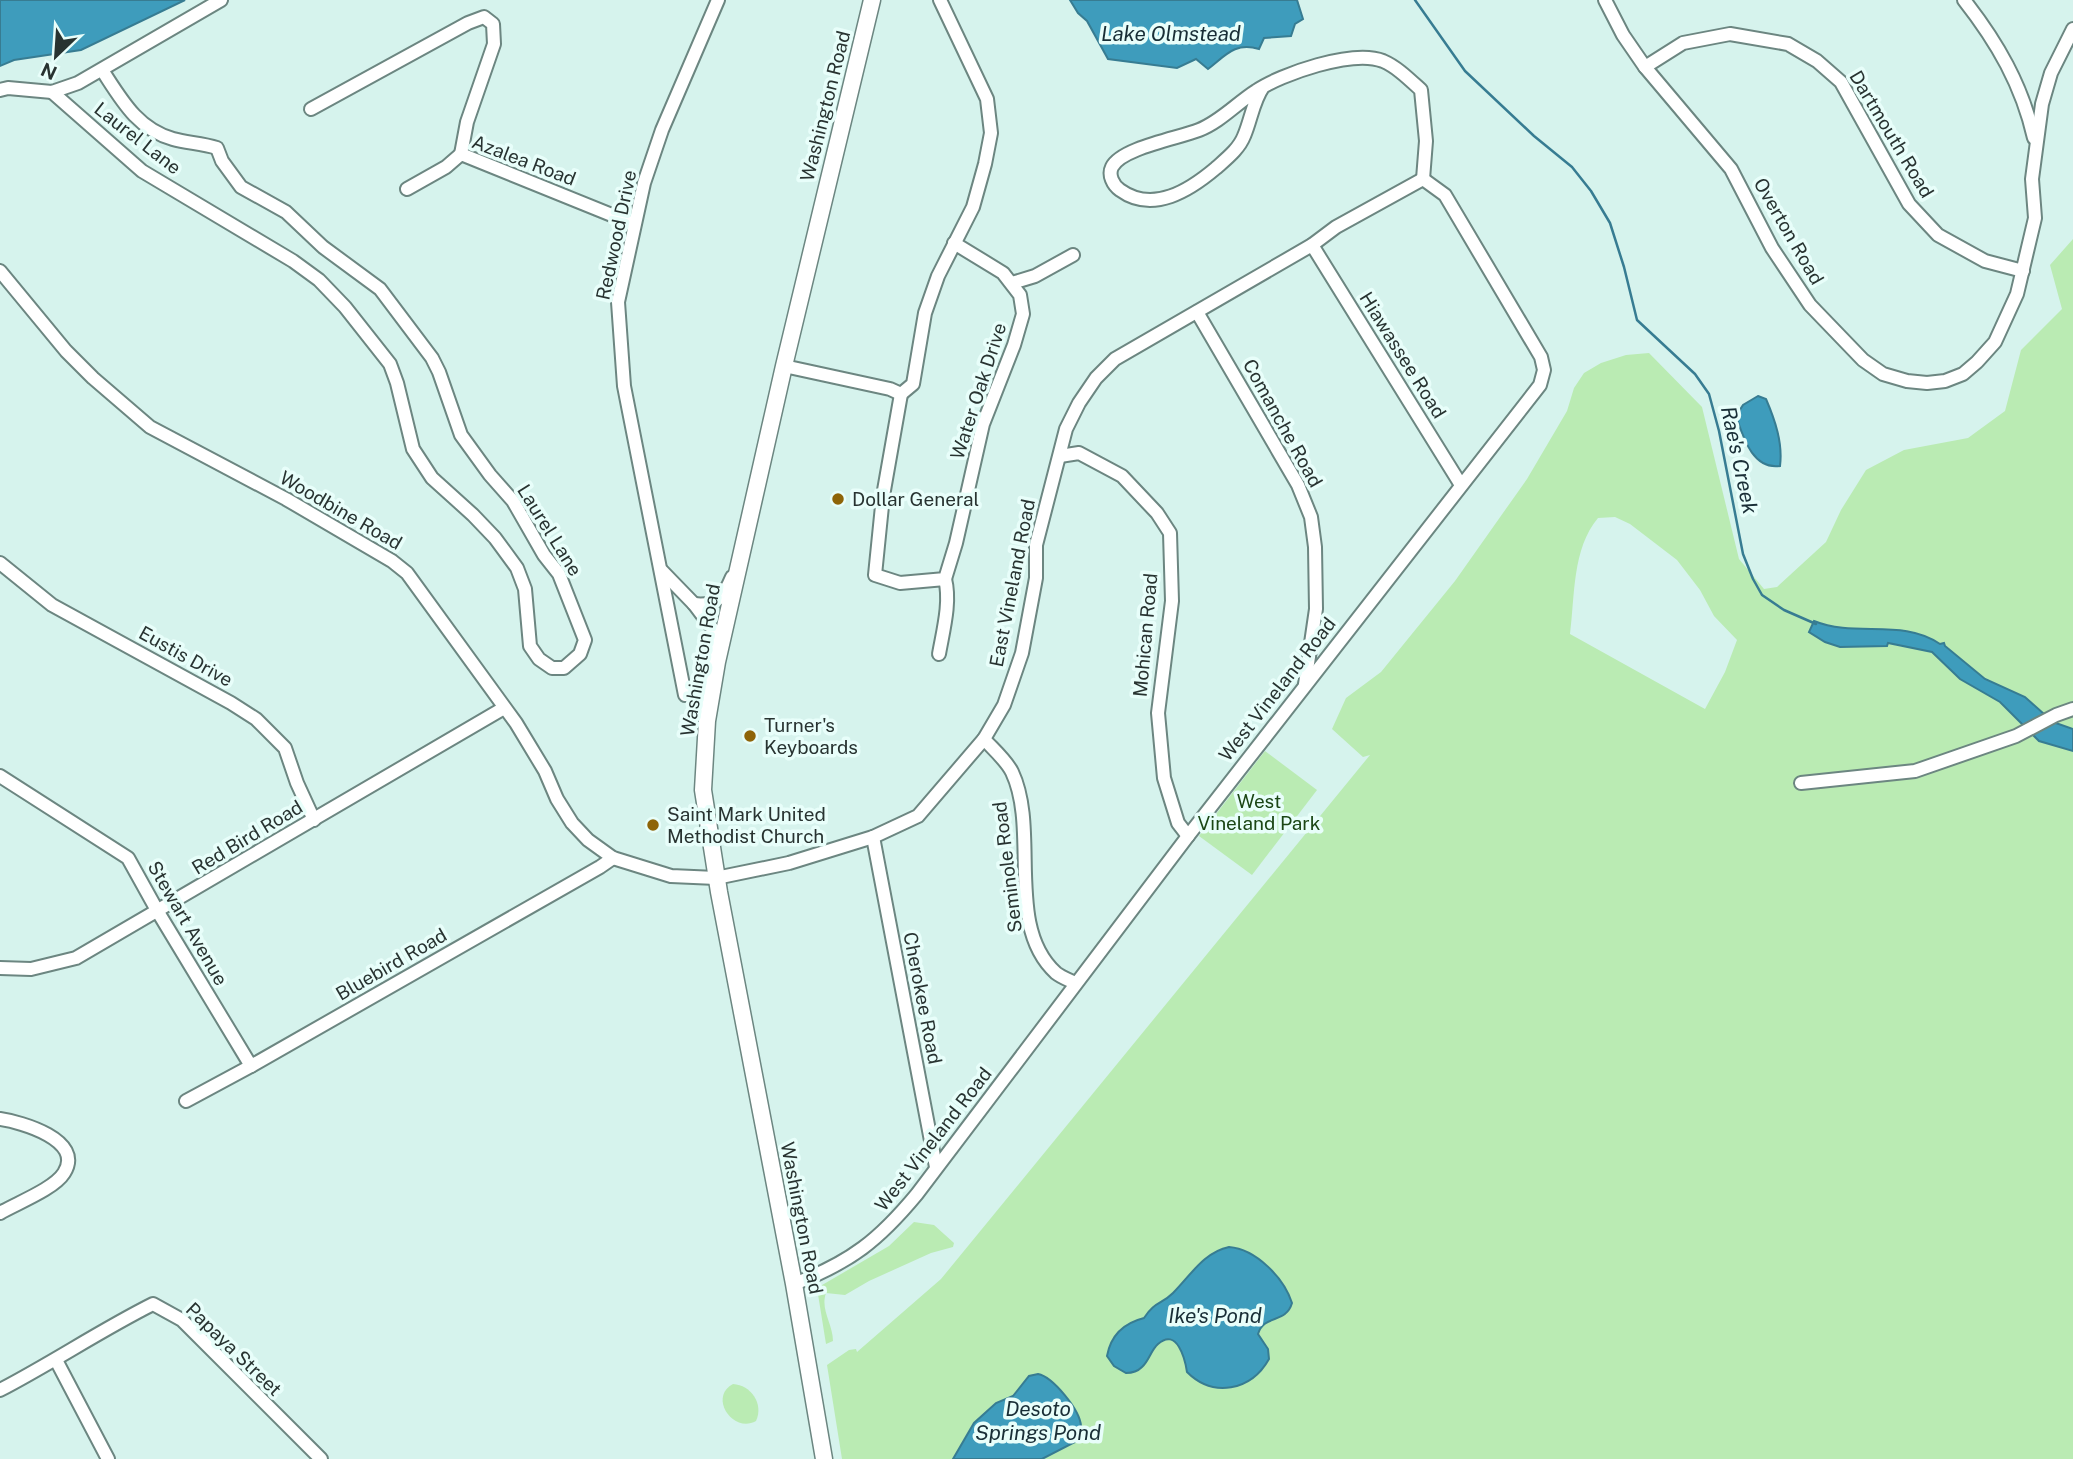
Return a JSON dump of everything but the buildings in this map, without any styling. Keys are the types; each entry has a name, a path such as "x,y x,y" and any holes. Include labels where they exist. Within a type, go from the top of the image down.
{"main road":[{"name":"Washington Road","path":"824,1459 794,1284 716,878 703,790 707,721 717,662 784,366 872,0"}],"street":[{"path":"0,90 8,88 52,93 102,70 221,0"},
{"name":"Redwood Drive","path":"685,695 624,386 618,302 634,224 662,130 718,0"},
{"path":"940,0 987,99 991,133 973,207 938,276 925,313 913,384 901,394 883,496 875,575 900,583 945,579"},
{"name":"Overton Road","path":"1605,0 1623,35 1646,67 1731,169 1772,248 1810,305 1863,360 1883,374 1927,383 1945,381 1964,374 1995,342 2017,294 2035,218 2032,179 2042,104 2051,73 2073,29"},
{"path":"1964,0 1980,20 2015,77 2027,108 2036,148"},
{"path":"312,110 468,23 484,17 493,24 494,44 467,122 461,154"},
{"name":"Dartmouth Road","path":"1646,67 1682,43 1730,33 1788,44 1817,61 1841,82 1909,204 1938,235 1985,261 2023,271"},
{"path":"1263,87 1238,146 1183,193 1166,197 1134,198 1118,189 1111,179 1111,170 1117,160 1138,150 1202,129 1263,87 1316,64 1353,58 1381,60 1421,90 1426,141 1423,179"},
{"name":"Laurel Lane","path":"52,93 142,171 293,261 319,280 345,307 390,364 413,449 432,478 495,538 517,568 525,589 530,646 539,659 552,668 564,668 580,654 584,640 559,574 544,555 513,500 490,475 461,435 435,365 391,301 380,289 323,247 286,212 241,187 222,161 217,148 175,139 148,128 127,107 102,70"},
{"name":"Azalea Road","path":"407,189 446,167 461,154 634,224"},
{"name":"West Vineland Road","path":"794,1284 826,1272 871,1244 910,1202 1188,836 1540,385 1544,370 1541,357 1445,195 1423,179"},
{"name":"East Vineland Road","path":"716,878 789,863 873,837 918,816 984,739 1004,705 1022,653 1036,578 1036,545 1066,429 1079,403 1105,368 1115,359 1312,245 1336,226 1423,179"},
{"path":"954,243 1003,273 1012,283 1050,269 1073,255"},
{"name":"Hiawassee Road","path":"1312,245 1461,485"},
{"name":"Woodbine Road","path":"0,271 66,351 150,427 286,499 392,561 407,573 531,745 557,799 572,823 589,840 613,858 671,876 716,878"},
{"name":"Water Oak Drive","path":"939,654 946,603 945,579 956,543 983,424 1014,345 1023,314 1020,295 1012,283"},
{"name":"Comanche Road","path":"1197,313 1298,485 1311,517 1315,547 1316,609 1305,685"},
{"path":"784,366 890,389 901,394"},
{"name":"Mohican Road","path":"1060,456 1079,453 1122,476 1157,513 1170,533 1172,601 1158,713 1164,778 1178,823 1188,836"},
{"path":"694,604 707,606 718,600 741,561"},
{"name":"Eustis Drive","path":"0,563 51,605 231,702 257,719 285,748 296,783 314,820"},
{"path":"662,571 694,604 712,628 717,662"},
{"name":"Red Bird Road","path":"0,968 31,969 76,958 505,708"},
{"path":"1801,783 1909,772 2016,736 2073,709"},
{"name":"Seminole Road","path":"984,739 1011,771 1017,790 1023,827 1028,912 1035,942 1057,974 1075,984"},
{"name":"Stewart Avenue","path":"0,776 128,859 251,1066"},
{"name":"Cherokee Road","path":"873,837 936,1167"},
{"name":"Bluebird Road","path":"186,1101 613,858"},
{"path":"0,1119 19,1122 59,1142 66,1152 68,1162 64,1174 47,1187 0,1213"},
{"name":"Papaya Street","path":"0,1390 153,1304 182,1320 321,1459"},
{"path":"56,1360 108,1459"}],"green space":[{"path":"2073,239 2073,1459 842,1459 827,1365 849,1350 856,1349 857,1352 941,1279 1370,755 1363,757 1332,729 1346,698 1381,672 1455,581 1527,479 1567,411 1574,388 1584,373 1601,363 1626,355 1649,353 1702,407 1739,559 1764,589 1777,587 1826,542 1841,510 1866,470 1904,450 1968,438 2005,411 2021,350 2062,309 2050,265","holes":["1615,517 1630,524 1677,560 1700,590 1714,616 1737,640 1725,672 1705,709 1570,634 1576,573 1583,544 1590,530 1598,518"]},
{"name":"West Vineland Park","path":"1265,751 1317,790 1252,875 1199,836"},
{"path":"914,1222 934,1225 954,1243 953,1247 931,1253 845,1295 826,1293 825,1305 833,1341 826,1344 817,1288 889,1246"},
{"path":"733,1384 745,1388 754,1396 758,1408 756,1421 739,1423 726,1412 723,1397"}],"water":[{"path":"0,0 185,0 81,50 14,60 0,66"},
{"name":"Lake Olmstead","path":"1070,0 1297,0 1303,19 1295,24 1291,36 1264,38 1259,49 1237,49 1208,69 1196,59 1177,68 1108,59 1087,21"},
{"path":"1758,396 1766,399 1775,423 1780,466 1762,463 1756,457 1746,442 1736,416 1743,405"},
{"path":"1814,621 1846,628 1910,632 1940,644 1944,643 1985,679 2025,697 2053,722 2073,729 2073,751 2039,741 2000,702 1960,679 1932,652 1888,643 1887,646 1840,647 1809,632"},
{"name":"Ike's Pond","path":"1229,1247 1249,1253 1268,1266 1283,1284 1292,1303 1285,1314 1265,1324 1258,1334 1268,1349 1269,1359 1261,1370 1242,1384 1220,1388 1208,1385 1187,1372 1179,1347 1170,1339 1158,1344 1137,1371 1126,1373 1114,1366 1107,1356 1115,1336 1130,1323 1144,1318 1151,1309 1169,1297 1205,1259"},
{"name":"Desoto Springs Pond","path":"1038,1374 1058,1388 1076,1412 1081,1426 1075,1442 1042,1459 953,1459 974,1423 996,1403 1013,1396 1029,1376"}],"waterway":[{"name":"Rae's Creek","path":"1415,0 1465,71 1534,136 1572,167 1591,191 1610,223 1637,320 1695,374 1709,394 1743,554 1753,579 1762,595 1784,610 1816,624"}],"place":[{"name":"Dollar General","path":"838,499"},
{"name":"Turner's Keyboards","path":"750,736"},
{"name":"Saint Mark United Methodist Church","path":"653,825"}]}
